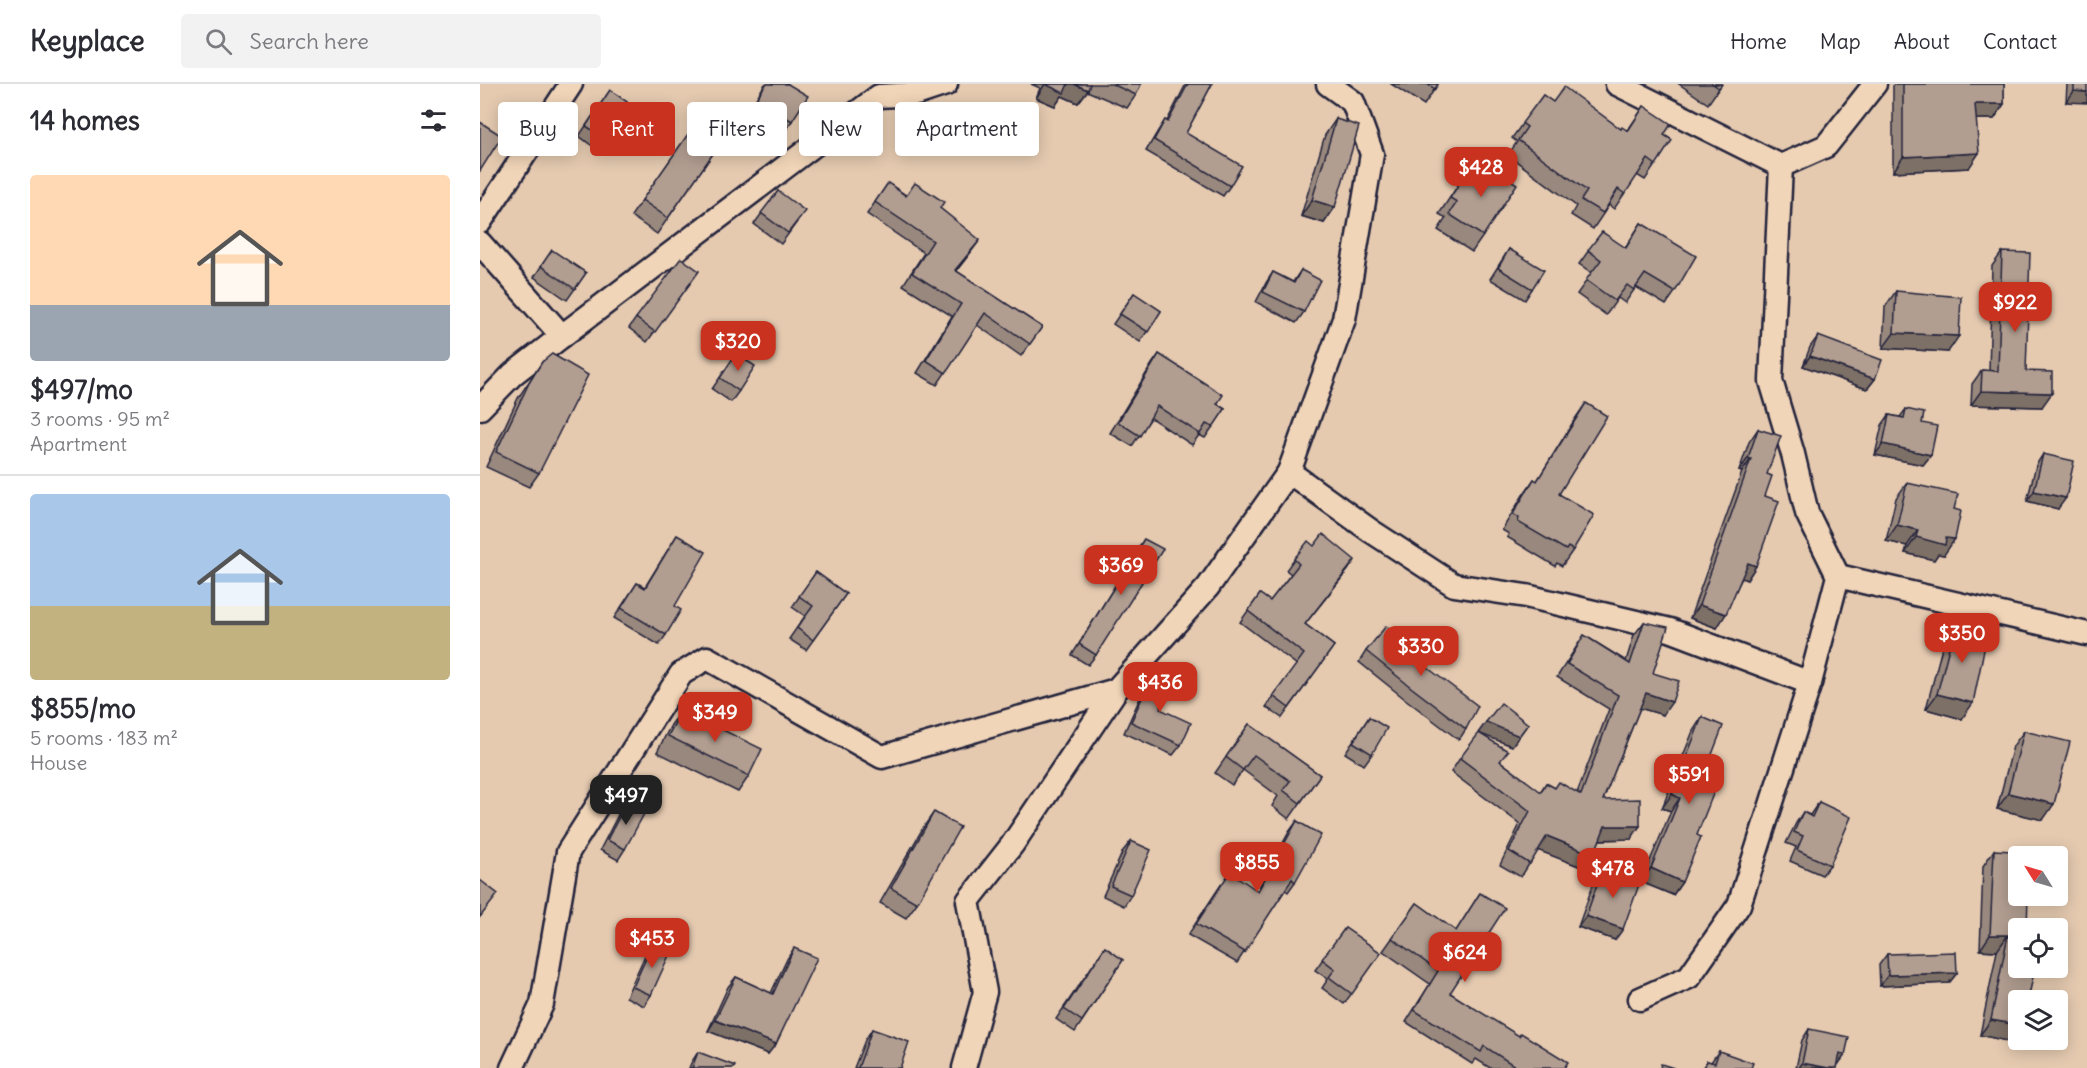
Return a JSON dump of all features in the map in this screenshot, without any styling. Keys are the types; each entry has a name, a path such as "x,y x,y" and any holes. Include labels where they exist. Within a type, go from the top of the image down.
{"street":[{"path":"480,222 570,84"},
{"path":"480,408 513,374 879,96 916,94 946,84"},
{"path":"964,1068 985,992 968,901 1012,845 1116,690 1208,587 1289,472 1344,319 1372,154 1353,102 1328,84"},
{"path":"1617,84 1781,166"},
{"path":"1781,166 1826,146 1875,84"},
{"path":"1640,999 1689,977 1739,905 1810,682 1838,576 1807,513 1793,454 1771,381 1781,166"},
{"path":"480,243 562,336"},
{"path":"1289,472 1454,585 1526,596 1670,630 1810,682"},
{"path":"1838,576 2087,634"},
{"path":"512,1068 542,1004 568,852 681,674 707,658 882,758 1116,690"}],"building":[{"path":"766,84 788,84 808,96 804,102 799,102 799,110 792,121 787,118 787,102 761,102 756,99"},
{"path":"1045,84 1068,84 1064,93"},
{"path":"1074,84 1090,84 1088,90"},
{"path":"1112,84 1141,84 1136,95"},
{"path":"1188,84 1212,84 1186,133 1242,166 1230,186 1154,140 1165,120 1168,122"},
{"path":"1427,84 1438,84 1435,89"},
{"path":"1903,84 2004,84 2004,104 1975,104 1979,153 1903,157"},
{"path":"2074,84 2087,84 2087,92 2074,91"},
{"path":"1564,87 1621,129 1622,127 1628,131 1644,106 1671,124 1664,135 1672,140 1656,165 1648,159 1625,194 1618,189 1603,213 1581,200 1587,191 1518,140 1527,127 1522,123 1543,95 1553,102"},
{"path":"610,90 627,102 602,102"},
{"path":"1336,119 1359,126 1335,207 1312,200"},
{"path":"480,122 498,133 498,142 480,171"},
{"path":"687,136 687,156 711,156 668,218 642,200 675,156"},
{"path":"1482,162 1517,184 1483,236 1449,214 1457,202 1450,198 1466,173 1472,178"},
{"path":"888,183 906,196 915,183 944,202 940,208 980,240 955,270 1042,327 1030,344 985,313 946,373 926,360 961,304 912,273 933,241 875,202"},
{"path":"778,191 805,211 788,233 761,213"},
{"path":"1641,223 1696,256 1675,292 1645,274 1634,290 1627,285 1615,301 1586,280 1601,260 1588,250 1602,232 1626,248"},
{"path":"1509,249 1544,270 1532,289 1498,268"},
{"path":"552,250 586,273 575,289 541,266"},
{"path":"2002,252 2030,253 2026,371 2052,372 2052,393 1981,391 1982,370 1998,371"},
{"path":"681,258 699,271 655,332 636,318"},
{"path":"1301,270 1320,280 1304,312 1263,292 1273,272 1294,283"},
{"path":"1896,291 1961,297 1959,336 1894,333"},
{"path":"1134,293 1161,311 1148,332 1120,314"},
{"path":"1818,336 1882,360 1875,379 1810,356"},
{"path":"552,354 588,375 539,473 496,452 529,383 542,362"},
{"path":"736,354 755,366 739,391 720,378"},
{"path":"1159,354 1223,395 1217,404 1225,409 1213,427 1206,424 1200,434 1157,406 1140,436 1118,422"},
{"path":"1586,403 1607,416 1559,494 1594,515 1573,550 1568,547 1566,550 1518,522 1519,518 1513,514 1534,479 1537,481"},
{"path":"1906,409 1924,413 1922,423 1937,426 1931,455 1883,444 1889,415 1904,418"},
{"path":"1758,429 1781,436 1767,474 1772,476 1765,496 1779,501 1756,566 1748,563 1726,614 1699,605 1751,459 1748,458"},
{"path":"2043,454 2074,461 2066,498 2034,491"},
{"path":"1907,483 1958,494 1954,509 1961,511 1955,539 1946,538 1945,545 1916,537 1918,530 1897,525"},
{"path":"1323,534 1355,560 1305,624 1334,646 1289,708 1273,696 1304,654 1248,611 1260,594 1270,601 1299,564 1294,559 1308,541 1314,546"},
{"path":"677,535 706,552 675,606 681,610 666,635 621,608 637,583 645,588"},
{"path":"1144,539 1163,549 1096,655 1079,644"},
{"path":"816,572 846,594 813,640 797,628 813,606 799,596"},
{"path":"1956,621 1981,627 1977,643 1985,645 1973,703 1937,694"},
{"path":"1644,622 1668,627 1653,673 1679,681 1672,702 1646,693 1603,800 1640,799 1640,826 1605,826 1594,855 1547,836 1530,864 1509,851 1530,811 1460,758 1479,733 1508,751 1500,761 1541,792 1546,783 1555,788 1559,782 1581,795 1618,695 1567,664 1584,635 1630,664"},
{"path":"1386,626 1417,650 1412,656 1478,706 1466,729 1366,651"},
{"path":"1153,674 1172,683 1160,709 1191,723 1181,745 1131,722"},
{"path":"1501,703 1528,724 1519,736 1486,722"},
{"path":"682,710 762,749 749,776 668,736"},
{"path":"1369,717 1387,728 1372,754 1353,742"},
{"path":"1702,717 1723,726 1701,783 1715,789 1697,835 1701,837 1682,882 1651,868 1680,798 1672,794"},
{"path":"1249,724 1320,775 1300,803 1283,790 1290,781 1254,755 1243,770 1226,757"},
{"path":"2024,731 2070,742 2054,804 2008,793"},
{"path":"627,802 645,812 625,849 607,840"},
{"path":"1819,802 1851,817 1830,865 1797,850 1803,836 1794,832 1803,812 1812,817"},
{"path":"934,812 960,827 917,903 891,888"},
{"path":"1297,821 1321,835 1295,882 1292,879 1245,952 1196,924 1230,872 1258,891"},
{"path":"1131,841 1151,850 1131,895 1111,886"},
{"path":"1994,850 2008,851 2008,906 2028,906 2027,918 2008,918 2008,935 1990,935"},
{"path":"1603,868 1640,882 1623,929 1586,916"},
{"path":"480,880 498,894 480,917"},
{"path":"1480,893 1505,908 1450,993 1519,1036 1521,1033 1568,1062 1564,1068 1518,1068 1484,1046 1481,1052 1414,1010 1438,971 1392,938 1417,903 1456,931"},
{"path":"1345,928 1381,953 1352,994 1329,977 1335,969 1322,959"},
{"path":"2008,935 2008,978 2033,978 2030,990 2008,990 2008,1023 1991,1020"},
{"path":"653,943 671,951 651,995 633,987"},
{"path":"1105,947 1123,960 1082,1021 1064,1009"},
{"path":"794,948 817,958 776,1044 715,1020 736,977 773,994"},
{"path":"1956,952 1957,973 1888,975 1887,954"},
{"path":"872,1029 909,1042 900,1068 858,1068"},
{"path":"1809,1029 1849,1037 1845,1055 1840,1053 1837,1068 1802,1063"},
{"path":"1719,1051 1753,1063 1751,1068 1704,1068 1707,1061 1715,1063"},
{"path":"698,1052 735,1066 734,1068 692,1068"},
{"path":"1661,1064 1674,1068 1660,1068"}]}
